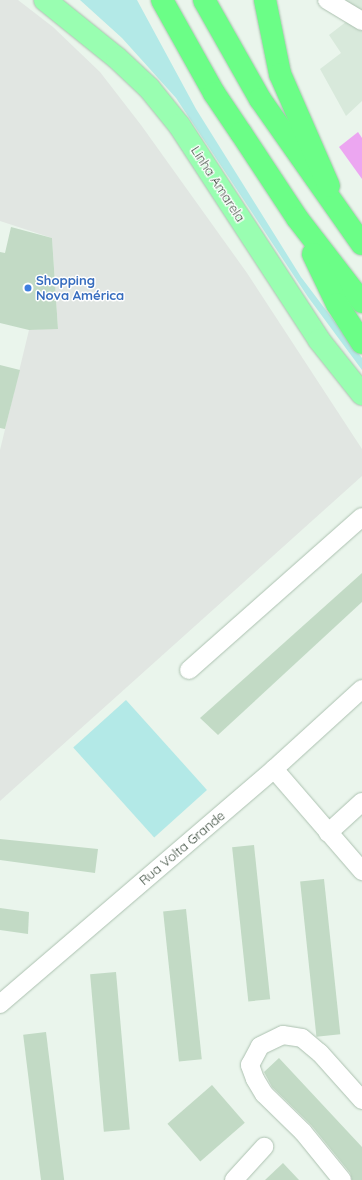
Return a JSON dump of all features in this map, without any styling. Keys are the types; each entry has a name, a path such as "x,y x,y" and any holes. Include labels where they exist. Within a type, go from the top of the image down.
{"highway":[{"path":"162,0 214,93 297,218 362,302"},
{"path":"204,0 260,98 362,244"},
{"path":"264,0 280,74 298,119 320,161 338,211"},
{"path":"297,218 337,304 362,343"}],"main road":[{"name":"Linha Amarela","path":"45,0 117,58 149,88 179,125 320,340 362,394"}],"street":[{"path":"327,0 362,21"},
{"path":"189,670 362,517"},
{"name":"Rua Volta Grande","path":"0,1004 274,769 362,689"},
{"path":"274,769 362,871"},
{"path":"328,833 362,802"},
{"path":"342,1180 303,1132 264,1094 255,1079 250,1065 260,1046 283,1035 302,1038 320,1053 362,1100"},
{"path":"234,1180 264,1147"}],"shaded area":[{"path":"0,0 18,0 53,27 100,72 141,125 247,273 362,449 362,476 0,801 0,450 29,330 58,328 52,238 0,221"},
{"path":"80,0 137,0 196,109 301,277 362,358 362,370 308,297 176,98 122,38"},
{"path":"336,0 362,0 362,101 346,116 320,69 341,53 329,35 351,18"},
{"path":"358,132 362,138 362,179 339,147"},
{"path":"126,700 207,790 154,837 73,748"}],"building":[{"name":"Shopping Nova América","path":"11,227 52,238 58,329 29,330 0,323 0,252 5,253"},
{"path":"0,365 20,370 5,429 0,428"},
{"path":"362,573 362,602 218,735 200,718"},
{"path":"0,839 98,849 95,873 0,860"},
{"path":"254,845 270,999 248,1001 232,847"},
{"path":"324,879 340,1034 316,1037 300,882"},
{"path":"0,908 29,912 28,934 0,930"},
{"path":"186,909 202,1059 179,1062 163,911"},
{"path":"116,972 130,1129 104,1132 90,974"},
{"path":"46,1032 64,1180 41,1180 23,1035"},
{"path":"279,1058 362,1147 362,1180 352,1180 350,1173 311,1125 272,1087 264,1072"},
{"path":"212,1085 245,1123 200,1161 167,1124"},
{"path":"283,1163 299,1180 265,1180"}],"place":[{"name":"Shopping Nova América","path":"28,288"}]}
